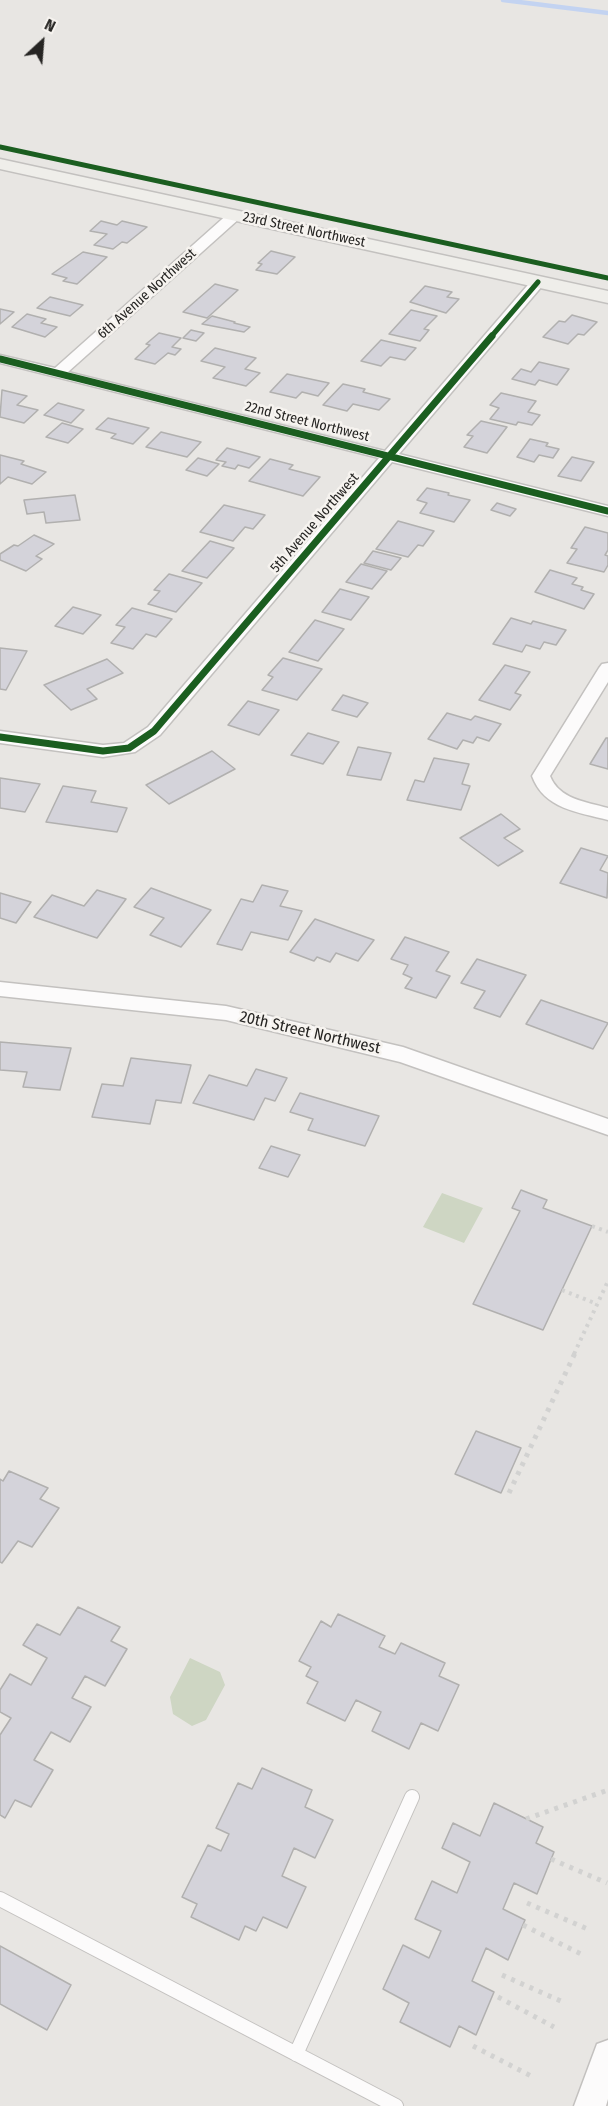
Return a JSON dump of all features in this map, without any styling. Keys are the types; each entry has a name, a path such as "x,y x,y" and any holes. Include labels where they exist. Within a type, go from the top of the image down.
{"street":[{"name":"23rd Street Northwest","path":"0,164 608,297"},
{"name":"6th Avenue Northwest","path":"58,373 236,215"},
{"name":"5th Avenue Northwest","path":"0,736 103,751 129,748 142,741 163,722 538,282"},
{"name":"22nd Street Northwest","path":"0,359 608,511"},
{"path":"608,668 541,776 545,787 555,797 608,814"},
{"name":"20th Street Northwest","path":"0,989 226,1013 403,1055 608,1126"},
{"path":"590,2106 608,2055"}],"lane":[{"path":"296,2054 412,1797"},
{"path":"0,1899 396,2106"}],"path":[{"path":"592,1226 608,1232"},
{"path":"508,1492 608,1281"},
{"path":"562,1290 597,1304"},
{"path":"526,1819 608,1790"},
{"path":"551,1859 607,1883"},
{"path":"527,1903 590,1930"},
{"path":"523,1925 581,1954"},
{"path":"502,1975 563,2002"},
{"path":"498,1996 554,2027"},
{"path":"473,2046 535,2078"}],"green space":[{"path":"442,1193 483,1208 464,1243 423,1227"},
{"path":"190,1658 220,1672 225,1685 206,1720 192,1726 173,1714 170,1697"}],"building":[{"path":"101,221 117,225 122,221 147,227 127,243 122,242 113,249 94,245 107,234 90,231"},
{"path":"271,251 295,257 277,274 256,270 262,264 258,263"},
{"path":"83,252 107,257 77,284 63,281 67,278 52,274"},
{"path":"215,284 238,290 207,318 183,312"},
{"path":"425,286 452,292 447,297 459,299 446,313 410,302"},
{"path":"50,297 83,305 70,316 37,308"},
{"path":"0,309 14,312 0,324"},
{"path":"411,310 437,316 424,329 429,330 420,341 389,334"},
{"path":"27,314 46,319 41,323 57,327 45,337 12,327"},
{"path":"572,315 597,322 584,335 578,334 568,344 543,337 559,321 565,322"},
{"path":"212,316 250,327 244,332 202,324"},
{"path":"191,330 204,333 196,341 183,338"},
{"path":"159,333 181,338 172,347 181,349 175,355 168,353 155,364 135,359 150,345 146,344"},
{"path":"381,340 416,348 405,360 390,357 381,366 361,361"},
{"path":"215,348 256,358 245,369 260,373 246,386 213,378 225,367 201,361"},
{"path":"539,362 569,369 557,385 539,380 535,385 512,379 521,369 531,372"},
{"path":"287,374 329,383 318,396 302,392 296,398 270,392"},
{"path":"343,384 365,389 363,392 390,399 379,410 353,404 347,411 323,405"},
{"path":"2,390 27,396 17,405 38,410 24,423 0,417"},
{"path":"501,393 536,401 528,412 540,415 532,425 518,422 516,425 490,419 499,408 490,405"},
{"path":"58,403 84,410 71,423 44,415"},
{"path":"108,418 149,428 133,444 111,438 116,434 96,429"},
{"path":"481,421 507,427 487,453 464,447 473,436 467,435"},
{"path":"62,423 83,429 68,443 46,437"},
{"path":"161,432 201,442 187,457 146,447"},
{"path":"530,439 548,443 546,446 559,449 553,458 539,455 534,462 517,457"},
{"path":"227,448 260,457 249,468 238,465 235,469 222,466 226,462 216,460"},
{"path":"0,455 24,461 21,464 46,472 32,484 8,477 0,484"},
{"path":"572,457 594,462 581,481 558,476"},
{"path":"198,458 219,464 207,476 186,470"},
{"path":"270,459 293,465 289,469 320,477 303,496 249,481"},
{"path":"427,488 470,500 454,522 420,513 427,503 417,500"},
{"path":"75,495 80,520 46,523 44,512 27,514 24,500"},
{"path":"497,503 516,509 510,516 491,510"},
{"path":"224,505 265,515 253,529 245,527 233,541 200,532"},
{"path":"398,521 434,531 423,546 418,545 408,557 376,549"},
{"path":"585,527 608,533 608,550 605,555 608,556 608,565 604,572 567,563 577,549 571,548"},
{"path":"34,535 54,544 36,556 42,559 26,571 0,560 0,554"},
{"path":"210,541 234,548 207,578 182,571"},
{"path":"373,551 401,558 391,570 364,563"},
{"path":"361,564 387,571 372,589 346,582"},
{"path":"550,570 577,578 572,584 583,587 581,590 594,594 584,609 535,592"},
{"path":"169,574 202,583 176,612 148,604 160,591 154,590"},
{"path":"340,589 369,597 351,620 322,612"},
{"path":"73,607 101,615 83,634 55,626"},
{"path":"132,608 172,619 156,637 146,634 133,649 111,643 125,627 116,625"},
{"path":"511,618 566,630 556,645 544,642 540,649 526,645 522,652 493,644"},
{"path":"315,620 344,629 318,661 289,652"},
{"path":"0,648 27,651 6,690 0,689"},
{"path":"283,658 322,669 297,700 262,690 273,677 268,675"},
{"path":"107,659 123,673 87,689 97,699 71,710 44,685"},
{"path":"505,665 530,672 515,693 521,695 510,710 479,700"},
{"path":"343,695 368,703 357,717 332,710"},
{"path":"248,701 279,710 259,735 228,725"},
{"path":"447,713 471,720 475,716 501,724 489,741 477,737 473,743 463,740 457,749 428,739"},
{"path":"308,733 339,742 323,764 291,755"},
{"path":"608,738 608,769 590,764"},
{"path":"358,747 391,753 381,780 347,775"},
{"path":"212,751 235,769 169,804 146,785"},
{"path":"434,758 469,764 462,784 470,786 461,810 407,800 415,780 424,782"},
{"path":"0,778 40,784 25,812 0,808"},
{"path":"63,786 96,791 91,802 127,808 117,832 46,822"},
{"path":"501,814 520,829 504,838 523,851 498,866 460,838"},
{"path":"581,848 608,856 600,870 608,873 607,898 560,883"},
{"path":"262,885 288,891 280,906 302,911 288,940 251,932 242,950 217,944 241,899 253,902"},
{"path":"151,888 211,910 181,947 150,935 164,918 134,907"},
{"path":"97,890 126,899 97,938 34,917 52,895 84,906"},
{"path":"0,893 31,902 16,923 0,918"},
{"path":"315,919 374,940 358,961 336,953 330,962 317,957 314,961 290,952"},
{"path":"405,937 449,952 436,971 450,976 436,998 405,988 412,978 403,974 408,965 391,959"},
{"path":"477,959 526,975 500,1017 474,1008 485,991 461,983"},
{"path":"541,1000 608,1023 593,1049 526,1024"},
{"path":"0,1042 71,1048 60,1090 23,1087 27,1072 0,1070"},
{"path":"131,1058 191,1065 181,1103 156,1100 150,1124 92,1117 102,1084 123,1086"},
{"path":"256,1069 287,1078 275,1101 265,1098 254,1120 193,1103 209,1075 247,1086"},
{"path":"300,1093 379,1116 365,1146 308,1130 313,1119 290,1112"},
{"path":"271,1146 300,1155 288,1177 259,1168"},
{"path":"521,1190 547,1200 543,1208 592,1226 543,1330 473,1304 520,1211 512,1208"},
{"path":"476,1431 521,1448 501,1493 455,1474"},
{"path":"9,1471 48,1488 40,1499 59,1508 32,1547 18,1541 2,1563 0,1562 0,1479 3,1481"},
{"path":"78,1607 120,1627 111,1641 127,1649 105,1686 85,1676 72,1698 91,1707 70,1742 51,1732 34,1760 53,1770 31,1807 15,1800 5,1818 0,1815 0,1735 11,1718 0,1712 0,1690 10,1674 31,1685 47,1658 23,1645 37,1624 60,1635"},
{"path":"338,1614 385,1636 379,1647 395,1654 401,1643 445,1663 439,1676 459,1685 438,1731 421,1723 409,1749 372,1731 381,1712 356,1700 345,1721 307,1703 318,1682 306,1676 311,1667 299,1661 321,1621 331,1627"},
{"path":"262,1768 312,1790 305,1807 333,1820 315,1858 294,1848 282,1876 306,1887 287,1928 263,1917 256,1931 245,1926 239,1940 191,1917 197,1904 182,1897 208,1845 221,1851 229,1834 216,1828 238,1783 252,1789"},
{"path":"494,1803 543,1827 536,1843 554,1852 537,1894 514,1883 503,1909 525,1920 508,1960 486,1948 472,1981 494,1992 476,2035 459,2026 450,2047 400,2022 409,2003 383,1989 403,1945 429,1958 441,1931 415,1919 432,1881 457,1893 470,1862 442,1848 453,1823 480,1836"},
{"path":"0,1946 71,1985 47,2030 0,2004"}],"waterway":[{"path":"503,0 608,13"}],"cycle path":[{"path":"0,147 608,278"},
{"path":"0,737 103,751 129,748 154,731 538,282"},
{"path":"0,359 608,511"}]}
